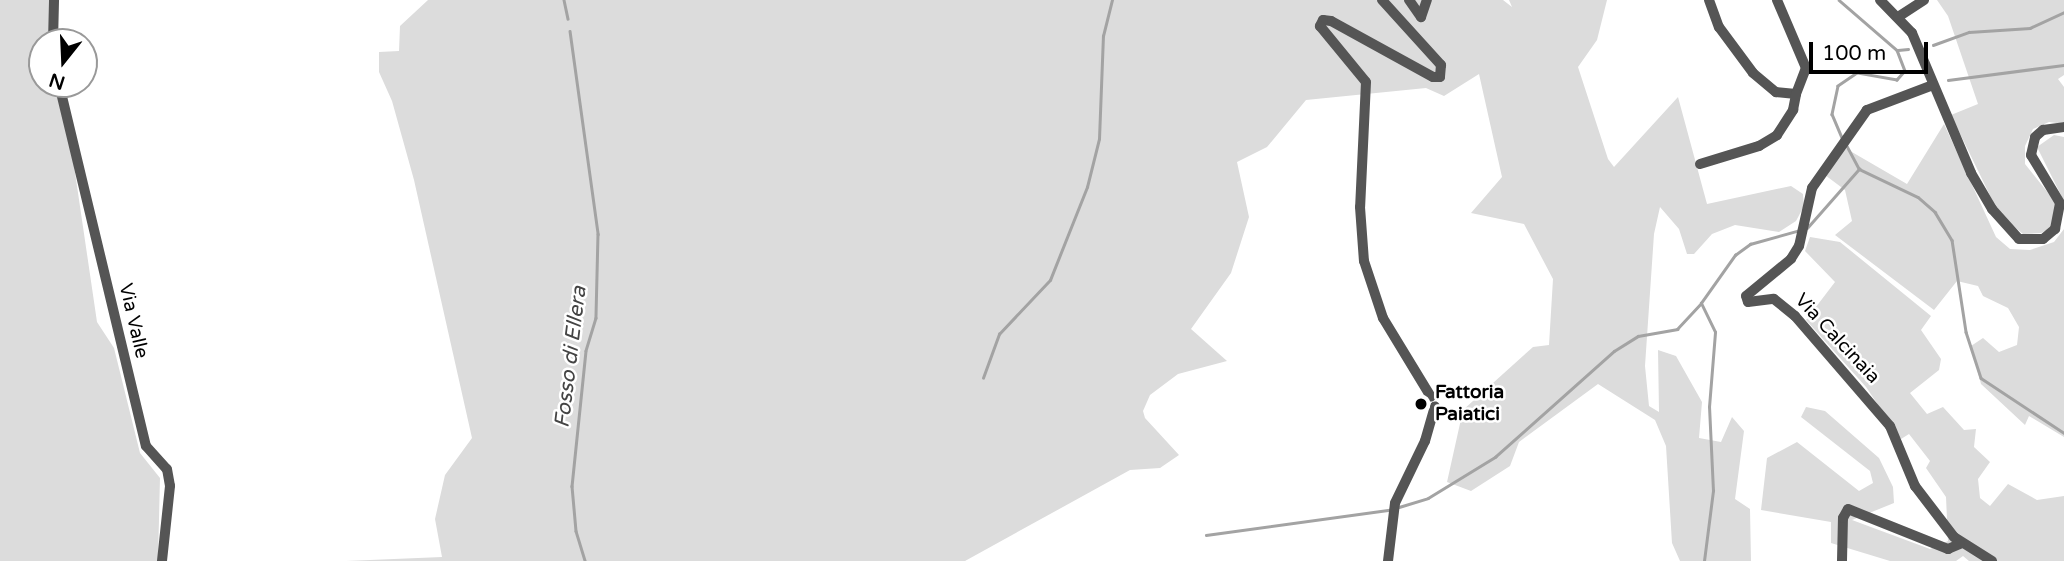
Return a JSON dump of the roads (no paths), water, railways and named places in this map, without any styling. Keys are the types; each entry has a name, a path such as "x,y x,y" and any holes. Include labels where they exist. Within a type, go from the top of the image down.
{"street":[{"path":"53,28 54,0"},
{"path":"1382,0 1441,65 1442,76 1434,78 1328,20 1320,26 1366,82 1360,207 1364,261 1383,318 1433,401 1421,451 1395,503 1388,561"},
{"path":"1409,0 1421,17 1427,0"},
{"path":"1709,0 1719,27 1753,73 1776,92 1796,94"},
{"path":"1700,164 1759,146 1777,135 1793,110 1806,68 1777,0"},
{"path":"1881,0 1918,44 1933,85 1992,209 2010,233 2028,242 2043,239 2055,229 2061,214 2052,189 2033,164 2032,146 2043,130 2064,127"},
{"path":"1898,17 1924,0"},
{"name":"Via Calcinaia","path":"1933,85 1867,110 1812,188 1803,227 1791,259 1749,290 1748,302 1774,299 1796,316 1890,426 1915,486 1960,544 1992,561"},
{"name":"Via Valle","path":"62,98 146,446 167,469 170,486 162,561"},
{"name":"Via Calcinaia","path":"1842,561 1843,519 1848,509 1948,549 1960,544"}],"waterway":[{"name":"Fosso di Ellera","path":"564,0 568,19"},
{"path":"983,378 999,334 1050,280 1087,187 1099,139 1103,36 1112,0"},
{"path":"1839,0 1897,50 1905,71 1897,80 1857,73 1838,86 1832,114 1842,137"},
{"path":"1933,45 1969,32 2030,28 2064,12"},
{"name":"Fosso di Ellera","path":"570,31 598,234 596,318 586,351 572,486 576,531 585,561"},
{"path":"1898,50 1908,49"},
{"path":"1948,80 2064,65"},
{"path":"1847,146 1859,169 1918,197 1935,212 1952,240 1966,332 1981,378 2064,433"},
{"path":"1807,228 1859,169"},
{"path":"1704,561 1713,491 1709,407 1715,332 1701,303 1735,255 1750,244 1800,230"},
{"path":"1399,507 1428,498 1495,457 1614,351 1638,336 1677,329 1701,303"},
{"path":"1206,535 1389,510"}],"place":[{"name":"Fattoria Paiatici","path":"1421,404"}]}
